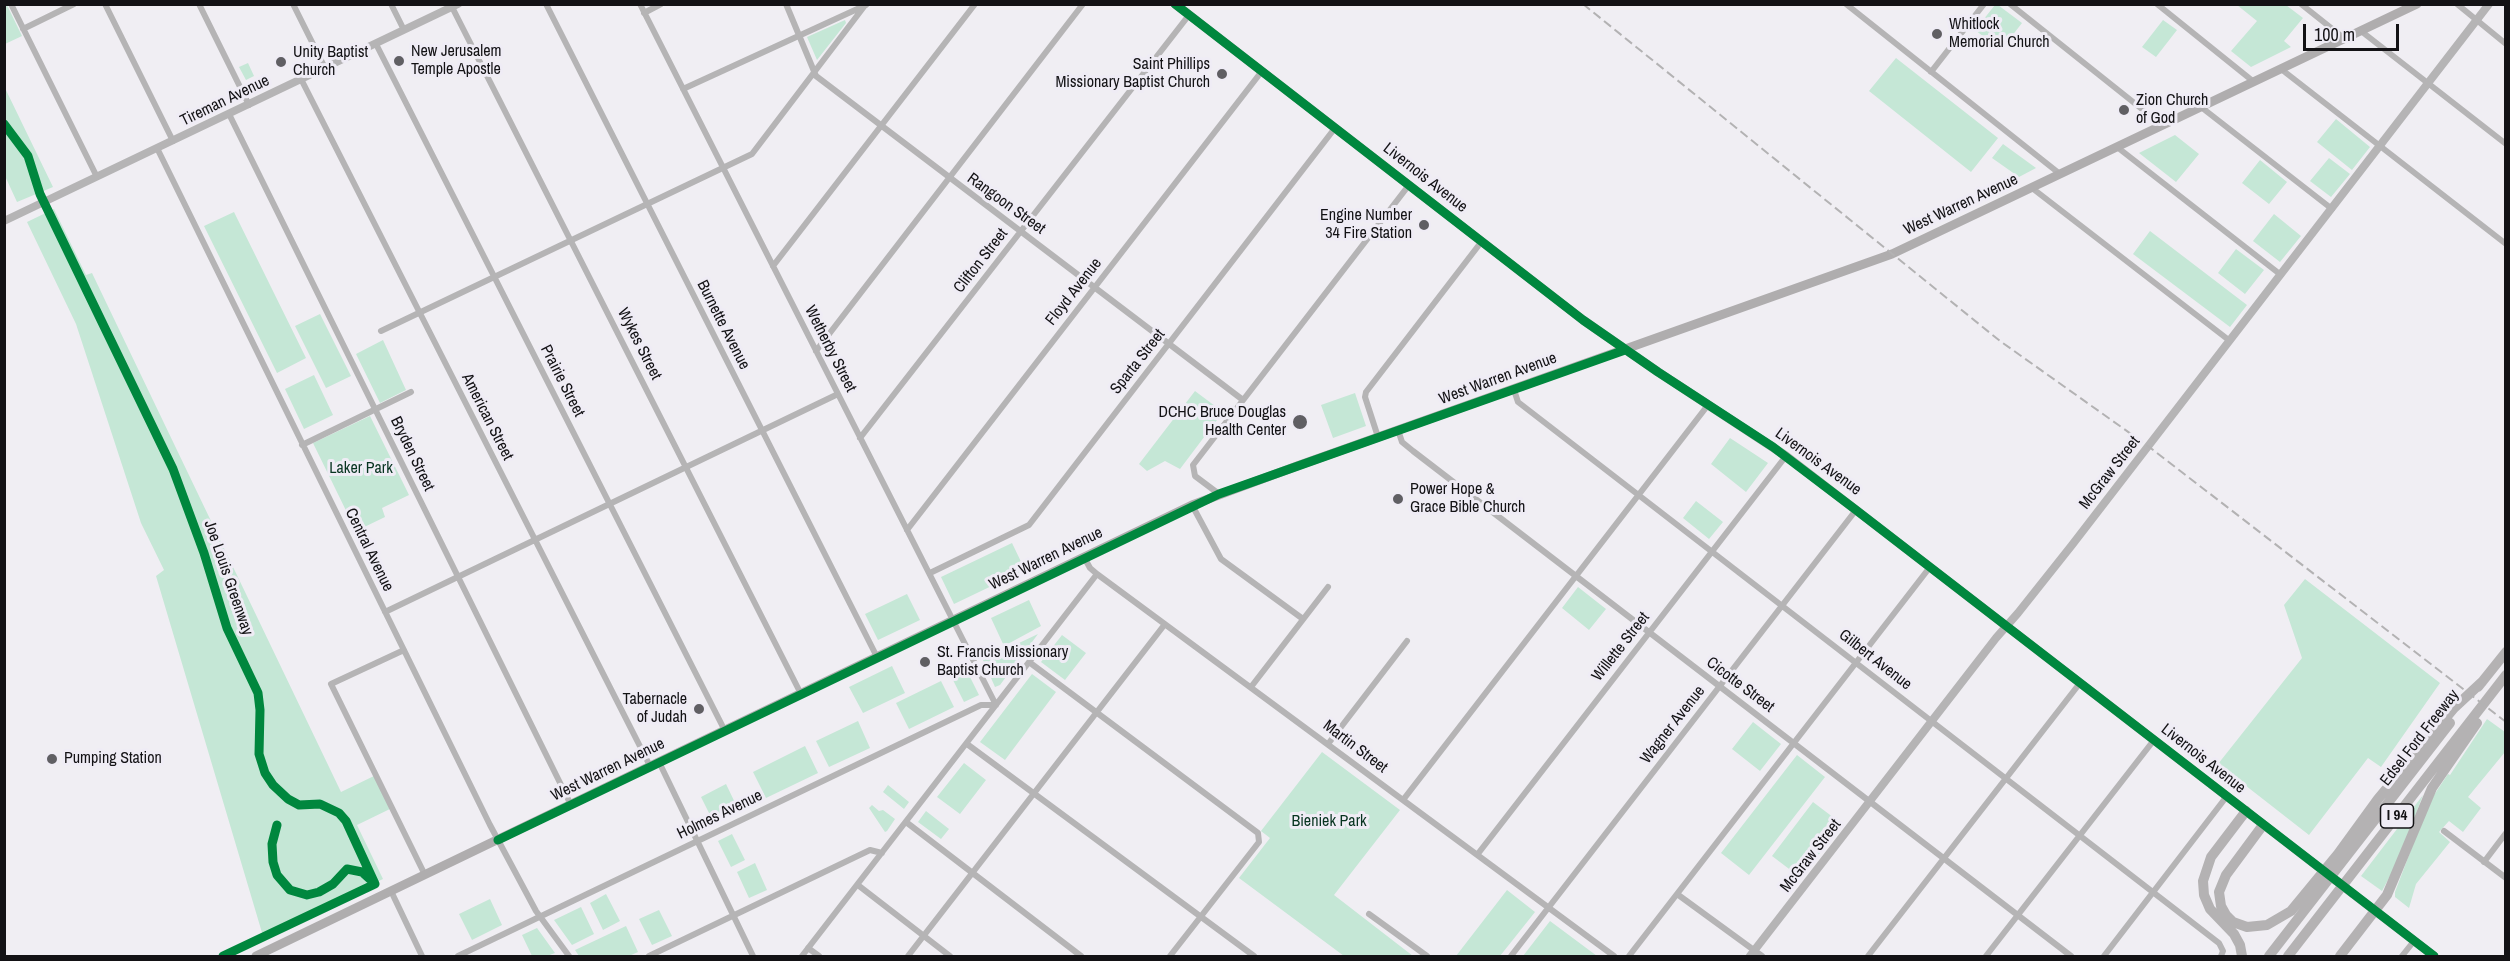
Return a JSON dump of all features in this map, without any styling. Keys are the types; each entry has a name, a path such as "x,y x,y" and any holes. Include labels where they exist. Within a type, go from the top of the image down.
{"highway":[{"name":"Edsel Ford Freeway","path":"2269,957 2505,652"},
{"name":"Edsel Ford Freeway","path":"2288,957 2505,676"},
{"path":"2340,957 2394,880 2432,789 2498,693 2505,676"},
{"path":"2263,825 2234,863 2220,887 2223,910 2233,922 2243,927 2267,925 2291,910 2338,854 2378,799 2454,708 2482,682"},
{"path":"2242,957 2240,945 2234,934 2210,909 2204,895 2203,881 2211,857 2246,811"}],"main road":[{"name":"Livernois Avenue","path":"1175,4 1625,350 1786,456 2434,957"},
{"name":"West Warren Avenue","path":"256,957 1192,505 1892,254 2417,4"}],"street":[{"path":"11,4 97,177"},
{"path":"23,29 74,4"},
{"path":"105,4 173,141"},
{"path":"199,4 249,105"},
{"path":"293,4 325,68"},
{"path":"391,4 404,30"},
{"name":"Burnette Avenue","path":"546,4 877,657"},
{"name":"Wetherby Street","path":"640,4 996,705"},
{"path":"644,12 661,4"},
{"path":"786,4 814,73"},
{"path":"683,89 866,4"},
{"path":"381,332 752,154 866,4"},
{"path":"773,266 975,4"},
{"path":"816,351 1083,4"},
{"path":"1846,4 2060,174"},
{"path":"1931,72 1984,4"},
{"path":"2010,4 2163,125"},
{"path":"2157,4 2254,82"},
{"path":"2301,4 2345,39"},
{"path":"2457,4 2505,44"},
{"name":"McGraw Street","path":"1752,954 2230,341 2489,4"},
{"name":"Tireman Avenue","path":"4,221 455,6"},
{"name":"Wykes Street","path":"455,6 801,694"},
{"name":"Clifton Street","path":"860,438 1189,15"},
{"path":"2361,31 2505,144"},
{"name":"Prairie Street","path":"376,44 725,730"},
{"path":"2281,69 2505,244"},
{"name":"Floyd Avenue","path":"907,530 1262,71"},
{"name":"Rangoon Street","path":"814,73 1243,400"},
{"name":"American Street","path":"301,79 650,766"},
{"path":"2202,107 2332,209"},
{"name":"Bryden Street","path":"229,114 571,805"},
{"name":"Sparta Street","path":"930,573 1029,525 1335,128"},
{"path":"2117,147 2281,274"},
{"name":"Central Avenue","path":"157,148 498,840 540,917 569,957"},
{"path":"1219,494 1195,476 1193,465 1409,184"},
{"path":"2032,188 2230,341"},
{"path":"1378,437 1365,397 1366,392 1482,241"},
{"name":"Gilbert Avenue","path":"1514,390 1518,402 2219,943 2223,949 2221,957"},
{"path":"302,445 411,392"},
{"path":"385,612 837,394"},
{"path":"1403,800 1708,405"},
{"name":"Cicotte Street","path":"1398,430 1402,442 2071,957"},
{"name":"Willette Street","path":"1477,855 1786,456"},
{"path":"1192,505 1221,559 1303,620"},
{"name":"Wagner Avenue","path":"1512,957 1857,510"},
{"name":"Martin Street","path":"1084,557 1090,568 1614,957"},
{"path":"1629,957 1930,567"},
{"path":"802,957 1097,573"},
{"path":"1251,687 1328,587"},
{"path":"908,957 1165,624"},
{"path":"1328,744 1407,641"},
{"path":"404,650 331,684 425,875"},
{"path":"1029,662 1256,831 1259,836 1258,842 1170,957"},
{"path":"1868,957 2080,683"},
{"name":"Holmes Avenue","path":"458,957 981,705 996,705"},
{"path":"1986,957 2154,740"},
{"path":"967,744 1254,957"},
{"path":"659,762 753,957"},
{"path":"2104,957 2227,796"},
{"path":"906,822 1082,957"},
{"path":"2444,831 2505,878"},
{"path":"2484,862 2505,833"},
{"path":"649,957 870,850 882,853"},
{"path":"858,885 950,957"},
{"path":"391,891 422,957"},
{"path":"1677,894 1752,954 1762,957"},
{"path":"1369,914 1426,957"},
{"path":"2402,957 2414,941"},
{"path":"808,948 819,957"}],"green space":[{"path":"5,4 22,36 5,44"},
{"path":"1995,5 2022,23 2001,50 1975,30"},
{"path":"2237,5 2286,5 2303,18 2284,41 2291,47 2251,67 2231,51 2257,21"},
{"path":"845,20 846,23 817,60 807,37"},
{"path":"2163,20 2177,30 2156,57 2142,47"},
{"path":"1896,58 1998,138 1971,172 1869,91"},
{"path":"248,63 254,76 246,80 239,67"},
{"path":"4,86 53,187 17,202 5,176"},
{"path":"2336,119 2370,147 2352,170 2317,142"},
{"path":"2175,135 2199,154 2176,182 2139,153"},
{"path":"2003,144 2036,168 2019,177 1992,158"},
{"path":"2329,158 2350,174 2331,197 2310,181"},
{"path":"2260,160 2287,182 2269,204 2242,183"},
{"path":"54,209 86,275 92,273 341,792 376,775 392,808 357,825 383,879 263,936 156,576 164,570 141,523 76,324 27,222"},
{"path":"234,212 306,358 277,373 204,226"},
{"path":"2274,214 2301,236 2280,262 2253,241"},
{"path":"2150,231 2247,305 2230,327 2133,254"},
{"path":"2236,249 2264,270 2245,294 2218,273"},
{"path":"320,314 351,376 326,388 295,326"},
{"path":"383,340 406,390 380,403 356,354"},
{"path":"314,375 333,415 304,429 285,389"},
{"path":"1195,391 1223,412 1180,469 1165,461 1147,471 1139,464"},
{"path":"1355,393 1366,426 1333,438 1321,405"},
{"name":"Laker Park","path":"370,416 409,495 382,508 385,517 356,531 313,443"},
{"path":"1730,438 1768,463 1746,492 1711,464"},
{"path":"1696,501 1723,522 1709,539 1683,518"},
{"path":"1012,543 1025,570 954,604 941,577"},
{"path":"2305,579 2440,683 2381,767 2368,758 2309,835 2218,764 2302,658 2284,605"},
{"path":"1578,587 1606,609 1589,630 1562,608"},
{"path":"907,594 920,620 878,640 865,614"},
{"path":"1029,600 1041,626 1004,646 991,618"},
{"path":"1038,634 1000,685 995,687 983,660"},
{"path":"1062,635 1086,653 1065,680 1041,662"},
{"path":"892,666 905,693 863,713 849,687"},
{"path":"966,669 979,695 964,702 951,676"},
{"path":"1032,674 1056,692 1005,760 980,742"},
{"path":"941,681 954,707 909,729 896,703"},
{"path":"2487,719 2505,732 2505,752 2468,797 2481,808 2463,832 2449,821 2439,832 2450,842 2416,884 2409,908 2395,897 2395,892 2417,834 2434,795"},
{"path":"858,721 870,748 829,767 816,741"},
{"path":"1753,722 1781,744 1760,771 1732,749"},
{"path":"805,746 818,773 766,798 753,772"},
{"name":"Bieniek Park","path":"1322,752 1400,810 1334,895 1413,956 1344,956 1239,878 1270,838 1261,831"},
{"path":"1797,755 1825,777 1749,875 1721,853"},
{"path":"964,763 986,780 960,814 937,797"},
{"path":"726,784 739,811 714,823 701,797"},
{"path":"888,785 909,802 904,809 883,792"},
{"path":"2423,795 2397,863 2382,891 2361,876"},
{"path":"1813,802 1842,824 1801,878 1772,856"},
{"path":"872,805 895,819 887,831 885,832 869,808"},
{"path":"926,811 949,829 941,839 918,822"},
{"path":"732,834 745,860 731,867 718,841"},
{"path":"755,863 767,890 749,898 737,872"},
{"path":"1507,890 1535,912 1500,956 1456,956"},
{"path":"606,894 620,921 603,930 590,903"},
{"path":"490,899 502,925 472,940 459,914"},
{"path":"581,907 594,934 572,945 554,920"},
{"path":"659,910 672,936 652,945 639,919"},
{"path":"1550,921 1597,956 1523,956"},
{"path":"626,926 638,952 629,956 579,956 575,950"},
{"path":"537,928 555,953 547,956 532,956 522,935"}],"railway":[{"path":"1583,4 2000,341 2148,446 2506,722"}],"cycle path":[{"path":"1175,4 1583,320 1773,447 2434,956"},
{"name":"Joe Louis Greenway","path":"4,124 28,156 40,194 173,469 204,553 227,628 258,693 259,754 265,773 273,785 288,799 299,805 320,804 339,813 346,821 375,884"},
{"path":"498,840 1219,494 1625,350"},
{"path":"277,825 272,844 273,862 277,875 290,890 307,895 319,892 333,884 347,869 362,872 373,882"},
{"path":"223,956 375,884"}],"place":[{"name":"Whitlock Memorial Church","path":"1937,34"},
{"name":"New Jerusalem Temple Apostle","path":"399,61"},
{"name":"Unity Baptist Church","path":"281,62"},
{"name":"Saint Phillips Missionary Baptist Church","path":"1222,74"},
{"name":"Zion Church of God","path":"2124,110"},
{"name":"Engine Number 34 Fire Station","path":"1424,225"},
{"name":"DCHC Bruce Douglas Health Center","path":"1300,422"},
{"name":"Power Hope & Grace Bible Church","path":"1398,499"},
{"name":"St. Francis Missionary Baptist Church","path":"925,662"},
{"name":"Tabernacle of Judah","path":"699,709"},
{"name":"Pumping Station","path":"52,759"}]}
